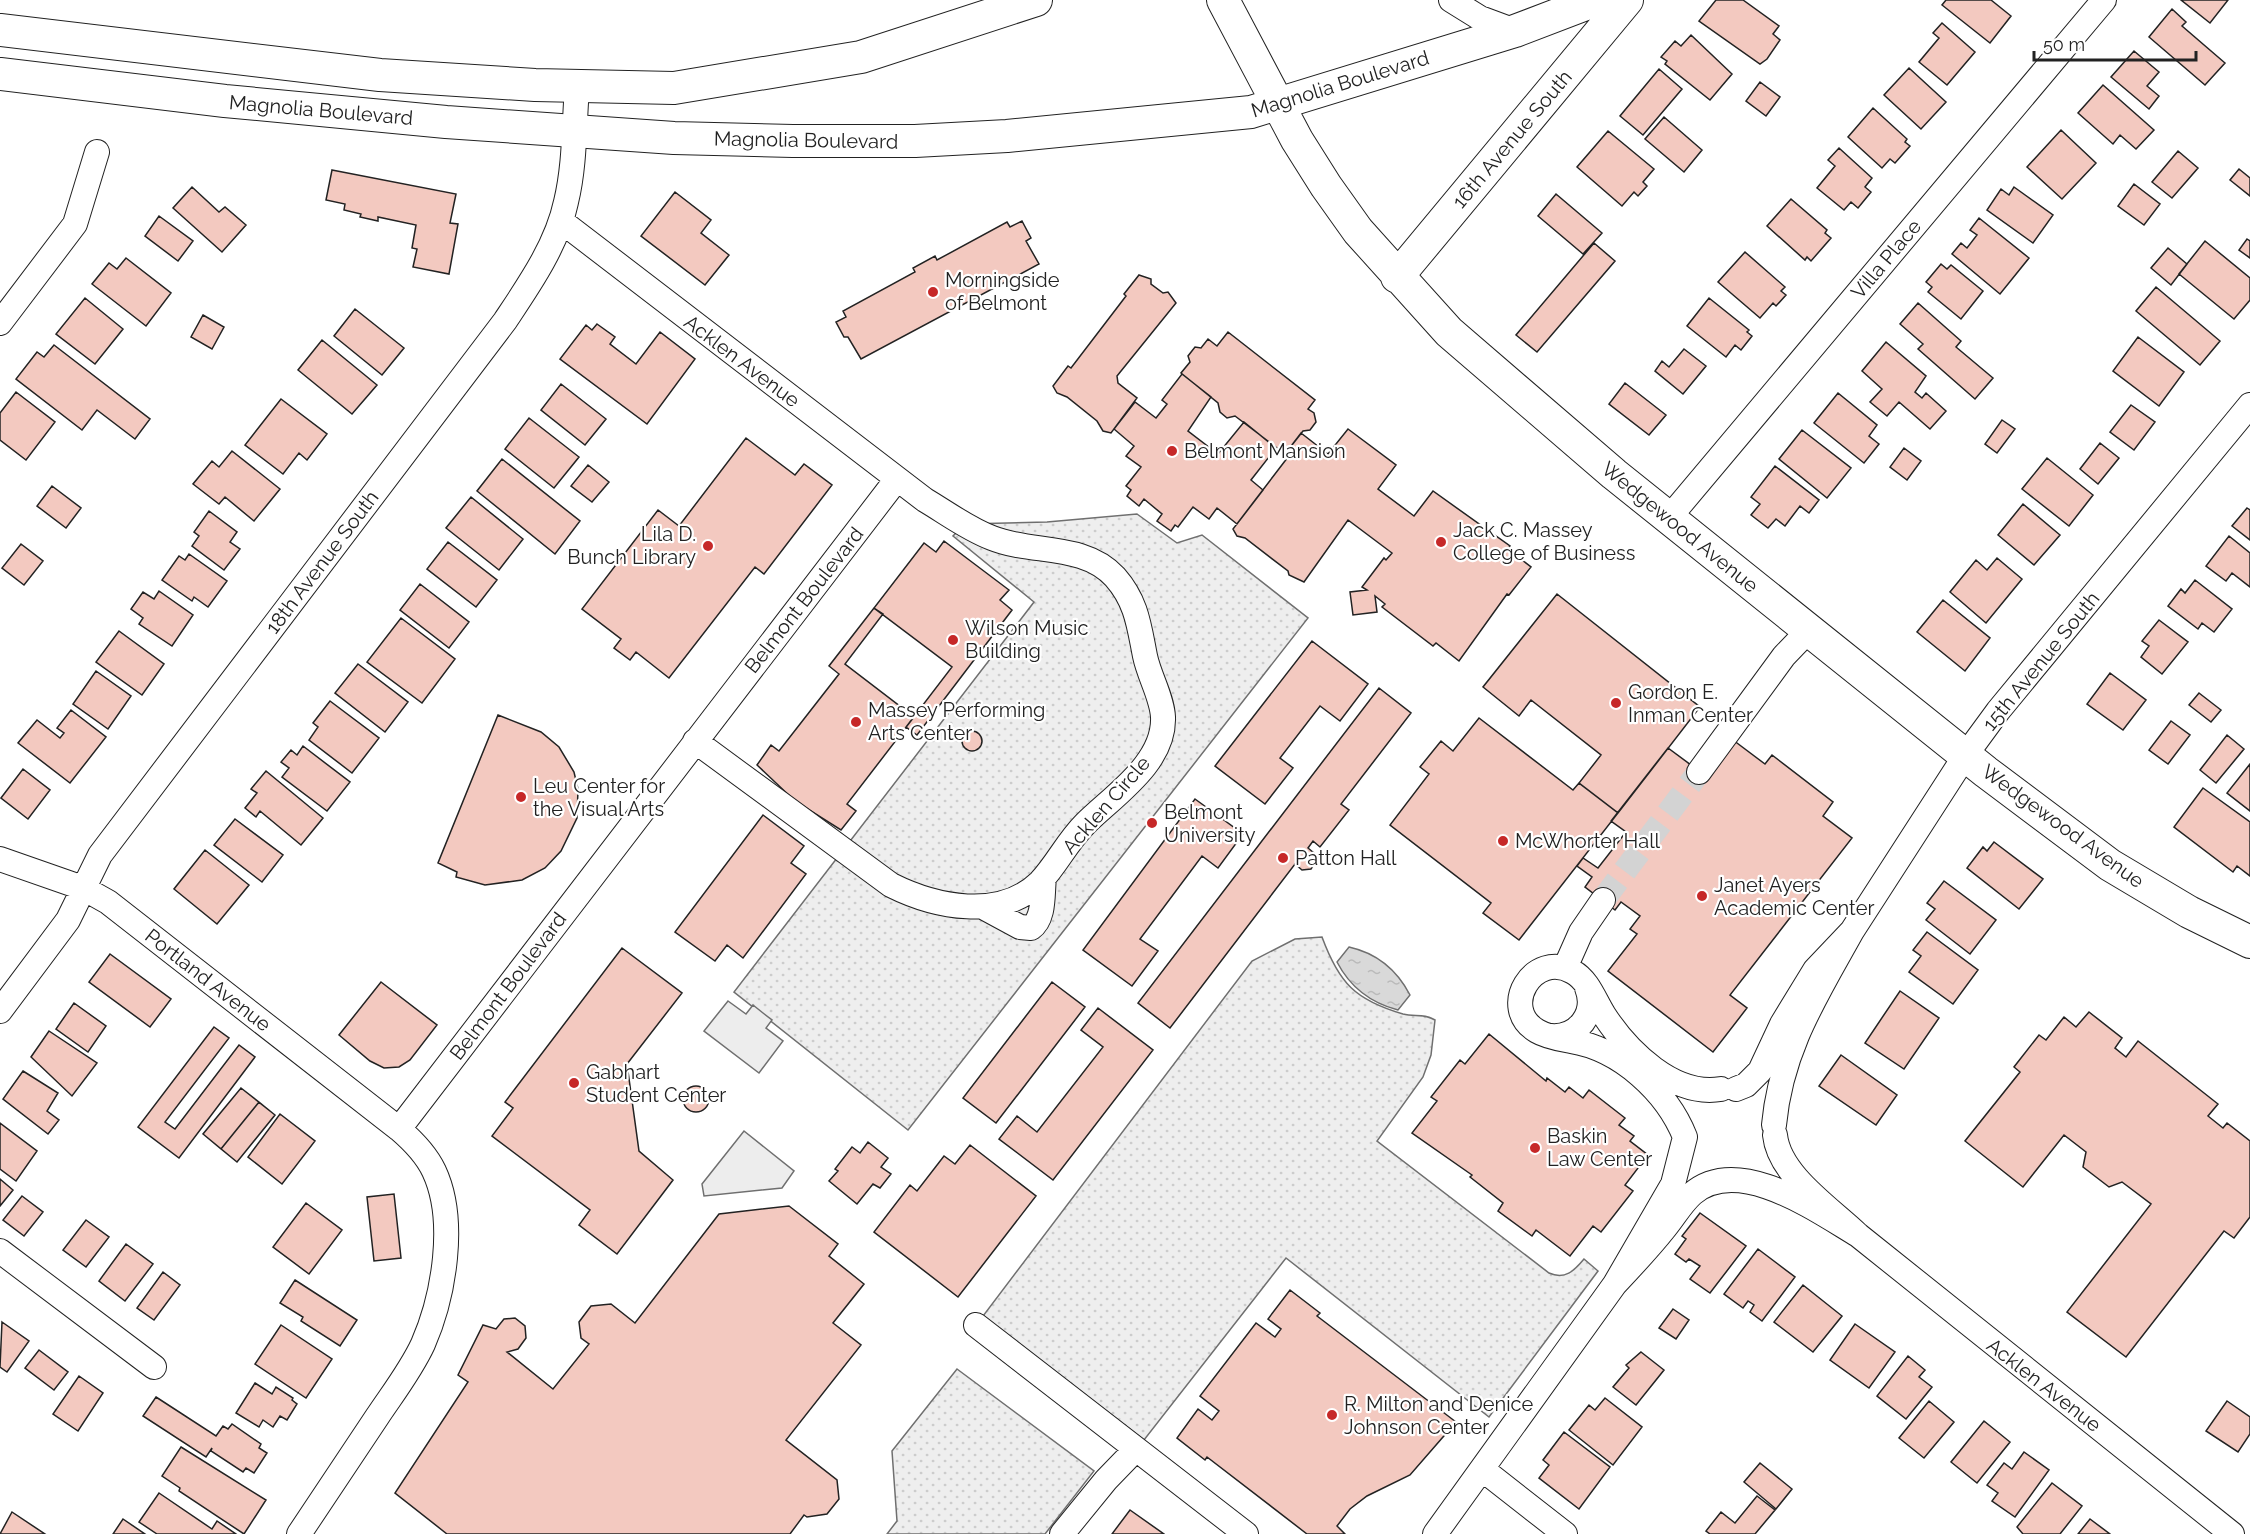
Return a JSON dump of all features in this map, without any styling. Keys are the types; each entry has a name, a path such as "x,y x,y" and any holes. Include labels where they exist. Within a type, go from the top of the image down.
{"main road":[{"name":"Magnolia Boulevard","path":"0,30 380,75 577,87 674,88 861,57 1036,0"},
{"name":"Wedgewood Avenue","path":"1223,0 1297,140 1326,186 1358,231 1397,277 1449,332 1668,519 1965,756 2110,864 2189,912 2250,942"},
{"name":"Magnolia Boulevard","path":"0,74 225,102 574,131 698,139 915,141 1007,136 1244,113 1515,31 1596,0"},
{"name":"16th Avenue South","path":"1397,277 1627,0"}],"street":[{"path":"1451,0 1480,18 1515,31"},
{"name":"Villa Place","path":"1668,519 2104,0"},
{"name":"18th Avenue South","path":"0,1011 68,920 100,855 505,321 538,270 561,221 571,178 577,87"},
{"path":"0,323 75,224 97,152"},
{"name":"Acklen Avenue","path":"561,221 925,500"},
{"name":"15th Avenue South","path":"1775,1130 1780,1081 1792,1043 1852,931 1965,756 2250,405"},
{"name":"Belmont Boulevard","path":"399,1129 897,479"},
{"name":"Acklen Circle","path":"695,741 891,885 929,900 983,907 1024,893 1044,878 1083,825 1134,777 1159,740 1163,724 1162,711 1147,666 1138,617 1124,588 1095,561 1077,555 1033,549 991,537 925,500"},
{"path":"1699,772 1784,656 1808,631"},
{"name":"Portland Avenue","path":"0,859 83,888 108,902 399,1129"},
{"path":"983,907 1020,927 1031,928 1038,922 1041,912 1044,878"},
{"path":"1565,968 1581,932 1603,900"},
{"name":"15th Avenue South","path":"1729,1089 1746,1085 1760,1071 1782,1024 1815,970 1852,931"},
{"path":"1435,1534 1616,1284 1692,1194 1715,1181 1748,1174 1759,1167 1771,1153 1775,1130 1763,1102 1748,1092 1729,1089 1697,1089 1654,1068 1618,1036 1585,983 1575,973 1565,968 1545,968 1526,981 1520,1004 1526,1022 1546,1035 1586,1044 1620,1062 1664,1098 1697,1163 1710,1173 1728,1178"},
{"path":"1546,1035 1567,1035 1581,1025 1590,1005 1585,983"},
{"path":"1616,1284 1673,1184 1686,1124 1694,1107 1707,1095 1729,1089"},
{"path":"299,1534 413,1363 437,1306 445,1246 440,1187 428,1159 399,1129"},
{"name":"Acklen Avenue","path":"1775,1130 1779,1153 1792,1173 1858,1235 2232,1534"},
{"name":"Acklen Avenue","path":"1728,1178 1780,1192 1858,1235"},
{"path":"0,1251 154,1367"},
{"path":"976,1325 1246,1534"},
{"path":"1062,1534 1106,1480 1136,1449"},
{"path":"1482,1469 1565,1534"}],"shaded area":[{"path":"1137,514 1177,543 1202,535 1308,618 908,1130 734,992 1034,602 953,536 965,524 1047,522"},
{"path":"1322,937 1342,978 1361,996 1386,1009 1435,1020 1431,1055 1423,1077 1377,1141 1549,1273 1564,1275 1569,1273 1584,1259 1598,1271 1489,1417 1286,1258 1144,1440 983,1316 1252,961 1295,939"},
{"path":"728,1001 746,1014 753,1005 772,1020 766,1028 783,1041 759,1073 704,1031"},
{"path":"744,1131 794,1171 782,1188 704,1196 702,1184"},
{"path":"957,1369 1094,1471 1045,1534 887,1534 897,1521 892,1451"}],"water":[{"path":"1349,947 1377,958 1399,978 1410,995 1398,1010 1370,998 1348,979 1337,962"}],"building":[{"path":"1716,0 1743,0 1779,26 1773,34 1780,40 1767,59 1760,64 1699,21"},
{"path":"1946,0 1991,0 2011,16 1990,43 1942,5"},
{"path":"2181,0 2228,0 2210,23"},
{"path":"2172,9 2186,22 2182,26 2225,63 2205,85 2149,37"},
{"path":"1942,23 1975,52 1947,85 1919,62 1939,38 1933,33"},
{"path":"1691,35 1732,74 1710,100 1665,64 1667,61 1661,57 1675,41 1681,46"},
{"path":"2134,51 2159,72 2147,86 2159,96 2149,109 2111,77"},
{"path":"1909,68 1946,102 1921,129 1884,95"},
{"path":"1659,69 1682,89 1643,135 1620,116"},
{"path":"1760,82 1780,97 1766,116 1746,101"},
{"path":"2103,85 2154,130 2136,149 2120,135 2113,144 2078,113"},
{"path":"1873,108 1907,139 1905,142 1910,146 1895,163 1890,159 1882,168 1848,137"},
{"path":"1664,117 1702,150 1684,172 1645,139"},
{"path":"2061,130 2096,163 2062,199 2027,167"},
{"path":"1608,131 1654,169 1643,182 1647,186 1638,196 1634,192 1622,206 1577,167"},
{"path":"1839,148 1872,178 1865,187 1871,192 1858,208 1851,202 1844,210 1817,188 1835,166 1828,160"},
{"path":"2178,151 2198,168 2172,198 2152,182"},
{"path":"2239,169 2250,178 2250,196 2230,180"},
{"path":"332,170 456,194 450,223 458,224 449,274 413,267 417,249 412,248 416,225 378,217 378,221 360,217 361,214 344,210 345,204 326,200"},
{"path":"2134,184 2160,204 2144,225 2118,206"},
{"path":"192,187 219,212 225,207 246,225 222,252 173,208"},
{"path":"2014,187 2053,215 2033,243 1987,210 2001,189 2009,195"},
{"path":"675,192 711,220 701,233 729,255 705,285 641,236"},
{"path":"1556,194 1602,233 1583,254 1538,216"},
{"path":"1791,199 1827,230 1825,233 1831,238 1811,261 1807,257 1805,260 1767,226"},
{"path":"159,216 193,241 178,261 145,236"},
{"path":"1979,218 2029,258 2000,294 1952,254 1961,243 1967,248 1977,235 1970,230"},
{"name":"Morningside of Belmont","path":"1022,221 1031,238 1026,241 1039,264 861,359 848,337 844,337 836,322 846,317 843,311 915,272 913,268 935,256 937,260 1007,222 1010,227"},
{"path":"2247,239 2250,241 2250,258 2239,250"},
{"path":"2205,241 2250,278 2250,300 2234,319 2179,274"},
{"path":"1594,243 1615,261 1537,352 1516,335"},
{"path":"2168,248 2187,264 2171,285 2151,268"},
{"path":"1745,252 1785,287 1781,291 1786,295 1776,306 1773,303 1760,318 1718,282"},
{"path":"126,258 171,293 146,326 92,284 109,263 117,269"},
{"path":"1941,264 1947,269 1951,265 1983,291 1961,319 1928,292 1932,287 1926,282"},
{"path":"1139,275 1151,279 1151,284 1163,293 1168,292 1176,303 1117,376 1118,383 1137,398 1111,433 1103,431 1097,421 1067,397 1057,393 1053,386 1068,366 1071,368 1126,296 1124,294"},
{"path":"2156,287 2220,341 2200,365 2136,311"},
{"path":"85,298 123,329 95,364 56,334"},
{"path":"1709,298 1749,330 1747,332 1752,336 1741,350 1735,345 1726,357 1687,326"},
{"path":"1918,303 1961,341 1956,347 1993,378 1975,399 1918,349 1923,344 1900,324"},
{"path":"355,309 404,348 382,375 334,336"},
{"path":"203,315 224,327 212,349 191,337"},
{"path":"597,324 615,337 610,344 636,364 660,332 695,359 647,424 560,359 586,325 592,330"},
{"path":"1228,332 1315,400 1308,409 1314,413 1316,422 1310,430 1303,431 1285,454 1235,416 1227,418 1220,412 1218,403 1181,373 1190,362 1188,356 1195,347 1201,348 1208,339 1217,346"},
{"path":"2138,337 2184,372 2159,406 2113,371"},
{"path":"322,340 377,385 352,414 298,370"},
{"path":"1886,342 1926,376 1915,392 1922,398 1926,393 1946,411 1930,429 1899,402 1887,416 1870,402 1882,389 1862,371"},
{"path":"54,345 150,419 135,439 97,410 82,430 16,379 37,352 44,357"},
{"path":"1684,349 1706,366 1683,394 1655,371 1662,361 1669,367"},
{"name":"Belmont Mansion","path":"1182,374 1211,397 1188,431 1218,454 1244,422 1276,448 1251,480 1263,490 1237,524 1217,508 1209,519 1193,507 1178,527 1175,525 1171,531 1157,521 1162,514 1144,499 1139,506 1127,496 1131,490 1126,486 1141,467 1126,456 1134,446 1114,429 1135,402 1156,418 1167,404 1162,400"},
{"path":"1625,383 1666,415 1649,435 1609,404"},
{"path":"561,384 606,419 585,445 541,410"},
{"path":"16,392 55,422 26,460 0,440 0,413"},
{"path":"1838,393 1877,425 1869,436 1879,444 1864,463 1814,423"},
{"path":"281,399 327,434 307,460 299,453 283,474 245,445"},
{"path":"2131,405 2155,422 2134,450 2110,432"},
{"path":"529,418 579,457 554,488 505,449"},
{"path":"2002,420 2015,429 1997,453 1985,444"},
{"name":"Jack C. Massey College of Business","path":"1348,429 1396,465 1378,489 1414,516 1433,491 1510,546 1508,549 1531,567 1509,595 1507,594 1459,661 1436,643 1433,646 1382,607 1385,604 1375,596 1377,612 1353,615 1350,592 1367,590 1362,587 1384,558 1386,560 1392,553 1348,520 1304,582 1289,575 1288,571 1245,538 1237,536 1233,529 1288,457 1285,454 1301,433 1328,454"},
{"path":"1802,430 1851,468 1827,498 1779,459"},
{"name":"Lila D. Bunch Library","path":"746,438 795,475 804,464 832,485 764,574 755,567 669,678 636,652 630,660 614,648 621,639 582,609 658,510 679,526"},
{"path":"2100,443 2119,458 2098,484 2080,469"},
{"path":"1904,448 1921,461 1907,480 1890,467"},
{"path":"232,451 280,489 254,521 225,497 219,504 193,484 212,461 219,467"},
{"path":"2047,458 2093,495 2069,526 2022,489"},
{"path":"502,459 580,521 555,554 477,491"},
{"path":"588,465 609,482 592,502 571,486"},
{"path":"1775,466 1819,500 1809,513 1800,506 1785,526 1776,519 1768,528 1751,515 1760,504 1751,497"},
{"path":"52,486 81,508 66,528 37,506"},
{"path":"471,497 523,539 499,570 446,528"},
{"path":"2023,504 2060,535 2034,565 1998,535"},
{"path":"2247,508 2250,510 2250,540 2232,526"},
{"path":"209,511 237,532 230,542 240,549 224,570 192,546 199,536 194,532"},
{"path":"2229,536 2250,553 2250,587 2232,573 2226,581 2206,566"},
{"name":"Wilson Music Building","path":"944,541 1009,590 1000,600 1012,610 917,735 906,727 952,667 874,608 924,543 936,552"},
{"path":"448,542 497,580 476,607 427,569"},
{"path":"21,544 43,561 24,585 2,568"},
{"path":"189,554 227,581 208,607 194,597 192,601 162,580 179,556 185,560"},
{"path":"1997,558 2022,579 1986,623 1950,592 1976,560 1987,570"},
{"path":"2195,580 2232,609 2214,632 2202,623 2198,629 2168,606 2181,589 2185,593"},
{"path":"420,584 469,622 449,648 400,610"},
{"path":"159,591 193,615 172,646 139,624 143,618 131,609 143,592 154,599"},
{"name":"Gordon E. Inman Center","path":"1557,594 1700,707 1618,813 1579,783 1601,755 1531,700 1519,716 1483,687"},
{"path":"1943,600 1990,638 1965,671 1917,632"},
{"name":"Massey Performing Arts Center","path":"874,608 883,614 845,664 914,717 847,804 856,811 841,830 795,801 757,765 771,745 779,751 839,674 829,666"},
{"path":"401,618 455,659 422,703 367,662"},
{"path":"2159,620 2188,642 2162,674 2141,657 2149,646 2142,641"},
{"path":"119,631 164,664 142,695 96,662"},
{"path":"1312,641 1368,684 1340,721 1320,706 1280,758 1293,768 1265,804 1215,766"},
{"path":"358,664 408,702 385,732 335,693"},
{"path":"96,671 131,696 108,729 73,704"},
{"path":"2110,673 2146,700 2123,730 2087,704"},
{"name":"Patton Hall","path":"1379,688 1411,713 1341,804 1349,810 1320,847 1313,841 1308,848 1315,854 1316,861 1311,869 1302,870 1295,864 1170,1028 1138,1003"},
{"path":"2199,693 2221,710 2211,722 2189,705"},
{"path":"330,701 379,738 352,773 309,740 318,727 313,723"},
{"path":"71,710 106,737 70,783 18,743 37,720 60,738 64,733 57,728"},
{"name":"Leu Center for the Visual Arts","path":"498,715 541,732 559,747 574,772 578,789 577,818 561,851 545,868 522,880 485,885 456,877 457,872 438,863"},
{"name":"McWhorter Hall","path":"1479,718 1573,790 1579,783 1618,813 1519,940 1483,913 1491,903 1390,825 1429,774 1420,767 1441,741 1453,751"},
{"path":"2171,721 2190,735 2168,764 2149,750"},
{"path":"972,731 979,734 982,741 979,748 972,751 965,748 962,741 965,734"},
{"path":"2227,735 2244,749 2216,783 2200,770"},
{"name":"Janet Ayers Academic Center","path":"1733,740 1765,764 1772,755 1833,802 1823,816 1852,838 1730,995 1747,1008 1713,1052 1608,971 1637,934 1630,929 1640,916 1621,902 1615,910 1585,887 1592,877 1577,866 1583,858 1598,868 1626,832 1611,821 1668,748 1691,765"},
{"path":"303,746 350,782 327,811 282,777 289,768 281,762 291,750 297,755"},
{"path":"2250,764 2250,811 2227,793"},
{"path":"23,769 50,790 28,819 1,798"},
{"path":"266,771 323,818 301,845 260,811 256,817 245,808 257,793 251,789"},
{"path":"2203,788 2250,822 2250,876 2237,866 2233,872 2174,827"},
{"path":"1195,799 1243,834 1218,868 1202,856 1140,939 1158,951 1132,986 1083,950"},
{"path":"763,815 804,846 791,863 806,874 743,958 727,945 715,961 675,932"},
{"path":"235,819 283,855 262,882 214,845"},
{"path":"1994,842 2043,879 2019,909 1967,868 1983,847 1987,851"},
{"path":"205,850 249,885 217,924 174,889"},
{"path":"1944,881 1996,920 1970,954 1926,920 1935,909 1927,903"},
{"path":"1927,932 1978,970 1953,1004 1909,972 1921,956 1913,950"},
{"name":"Gabhart Student Center","path":"622,948 682,993 627,1064 639,1151 673,1180 617,1254 579,1225 590,1210 492,1136 513,1108 505,1102"},
{"path":"110,954 171,999 150,1027 89,982"},
{"path":"381,982 437,1025 410,1060 399,1067 384,1068 370,1061 339,1035"},
{"path":"1052,982 1085,1007 996,1123 963,1098"},
{"path":"1900,991 1939,1018 1904,1069 1865,1043"},
{"path":"74,1003 106,1026 88,1052 56,1029"},
{"path":"1098,1008 1153,1050 1053,1180 999,1139 1017,1116 1037,1132 1103,1047 1081,1030"},
{"path":"2089,1012 2122,1038 2115,1048 2126,1057 2138,1041 2218,1104 2208,1116 2223,1128 2227,1123 2250,1141 2250,1217 2234,1238 2224,1231 2126,1357 2067,1312 2151,1204 2122,1182 2109,1187 2083,1167 2086,1152 2064,1135 2023,1187 1965,1141 2020,1072 2014,1067 2039,1035 2046,1040 2064,1017 2076,1027"},
{"path":"214,1027 229,1038 165,1122 175,1129 239,1045 255,1057 179,1158 138,1127"},
{"path":"49,1031 97,1063 72,1096 31,1057"},
{"name":"Baskin Law Center","path":"1489,1034 1546,1081 1547,1078 1565,1092 1569,1087 1583,1098 1589,1090 1625,1118 1619,1125 1634,1136 1630,1141 1648,1155 1625,1185 1633,1191 1601,1232 1593,1226 1570,1256 1536,1230 1532,1236 1498,1211 1503,1203 1470,1177 1472,1175 1412,1133 1437,1101 1431,1097 1460,1060 1465,1064"},
{"path":"1841,1055 1897,1095 1876,1125 1819,1086"},
{"path":"23,1071 58,1093 47,1111 59,1120 48,1134 3,1099"},
{"path":"696,1086 705,1090 709,1099 705,1108 696,1112 687,1108 683,1099 687,1090"},
{"path":"241,1088 275,1115 237,1162 203,1134"},
{"path":"241,1088 259,1102 221,1149 203,1134"},
{"path":"259,1102 275,1115 237,1162 221,1149"},
{"path":"280,1114 315,1141 282,1184 248,1157"},
{"path":"0,1123 37,1151 16,1181 0,1169"},
{"path":"868,1142 888,1158 881,1167 891,1174 880,1188 873,1184 857,1204 829,1181 838,1171 835,1169 852,1147 860,1153"},
{"path":"970,1145 1036,1196 958,1297 874,1232 910,1185 917,1191 944,1156 955,1164"},
{"path":"0,1179 13,1190 0,1206"},
{"path":"394,1194 401,1258 374,1261 367,1197"},
{"path":"22,1196 43,1212 24,1236 3,1220"},
{"path":"306,1203 342,1230 309,1274 273,1247"},
{"path":"789,1206 838,1244 829,1256 864,1284 833,1323 861,1345 786,1440 837,1480 839,1499 827,1514 807,1517 804,1515 790,1534 447,1534 395,1493 468,1382 458,1375 483,1325 496,1329 504,1319 515,1318 525,1326 526,1338 518,1349 507,1352 553,1389 589,1344 581,1338 579,1322 591,1306 611,1304 635,1323 719,1214"},
{"path":"1700,1213 1746,1246 1710,1293 1690,1279 1700,1266 1689,1259 1686,1262 1675,1254 1686,1239 1682,1236"},
{"path":"86,1220 109,1237 86,1267 63,1250"},
{"path":"126,1244 153,1264 125,1301 99,1281"},
{"path":"1758,1249 1795,1277 1762,1321 1750,1312 1754,1305 1748,1301 1743,1308 1724,1294"},
{"path":"163,1272 180,1285 154,1320 137,1308"},
{"path":"295,1280 357,1320 340,1346 301,1321 303,1317 280,1303"},
{"path":"1803,1285 1842,1316 1813,1352 1774,1322"},
{"name":"R. Milton and Denice Johnson Center","path":"1290,1290 1320,1313 1317,1316 1456,1422 1410,1475 1367,1496 1350,1509 1337,1526 1345,1534 1307,1534 1207,1457 1205,1460 1177,1438 1198,1409 1212,1420 1219,1411 1200,1396 1256,1323 1275,1337 1281,1329 1268,1319"},
{"path":"1673,1309 1689,1320 1676,1339 1659,1328"},
{"path":"2,1322 29,1341 7,1372 0,1367"},
{"path":"1855,1324 1895,1352 1869,1388 1830,1360"},
{"path":"281,1325 332,1359 306,1398 255,1364"},
{"path":"39,1350 68,1372 54,1390 25,1368"},
{"path":"1641,1352 1664,1370 1636,1405 1613,1387 1629,1368 1626,1365"},
{"path":"1908,1356 1925,1370 1919,1377 1932,1387 1906,1419 1877,1396"},
{"path":"79,1376 103,1393 78,1431 53,1414"},
{"path":"255,1383 272,1394 276,1387 293,1398 292,1400 297,1404 287,1420 280,1416 273,1427 263,1420 259,1427 236,1413"},
{"path":"156,1397 216,1436 223,1426 228,1429 232,1424 261,1444 259,1448 267,1453 254,1473 246,1468 243,1472 211,1451 212,1448 206,1457 143,1416"},
{"path":"1605,1398 1642,1427 1613,1465 1569,1430 1589,1405 1595,1410"},
{"path":"1929,1401 1954,1422 1924,1458 1899,1438"},
{"path":"2227,1401 2250,1417 2250,1434 2238,1452 2206,1431"},
{"path":"1984,1421 2010,1442 1977,1483 1951,1462"},
{"path":"1564,1432 1610,1467 1579,1509 1539,1478 1549,1465 1543,1460"},
{"path":"181,1447 266,1500 244,1534 179,1491 180,1488 162,1476"},
{"path":"2024,1452 2049,1470 2015,1517 1992,1501 1998,1493 1987,1485 2004,1463 2012,1469"},
{"path":"1760,1463 1792,1489 1776,1509 1744,1482"},
{"path":"2052,1483 2082,1506 2060,1534 2023,1534 2017,1527"},
{"path":"159,1493 212,1529 217,1521 236,1534 157,1534 139,1522"},
{"path":"1757,1496 1775,1510 1755,1534 1710,1534 1706,1531 1721,1512 1735,1523"},
{"path":"1130,1510 1164,1534 1112,1534"},
{"path":"12,1512 45,1534 0,1534"},
{"path":"123,1519 145,1534 113,1534"},
{"path":"2090,1519 2110,1534 2078,1534"}],"tunnel":[{"path":"1603,900 1699,772"}],"place":[{"name":"Morningside of Belmont","path":"933,292"},
{"name":"Belmont Mansion","path":"1172,451"},
{"name":"Jack C. Massey College of Business","path":"1441,542"},
{"name":"Lila D. Bunch Library","path":"708,546"},
{"name":"Wilson Music Building","path":"953,640"},
{"name":"Gordon E. Inman Center","path":"1616,703"},
{"name":"Massey Performing Arts Center","path":"856,722"},
{"name":"Leu Center for the Visual Arts","path":"521,797"},
{"name":"Belmont University","path":"1152,823"},
{"name":"McWhorter Hall","path":"1503,841"},
{"name":"Patton Hall","path":"1283,858"},
{"name":"Janet Ayers Academic Center","path":"1702,896"},
{"name":"Gabhart Student Center","path":"574,1083"},
{"name":"Baskin Law Center","path":"1535,1148"},
{"name":"R. Milton and Denice Johnson Center","path":"1332,1415"}]}
